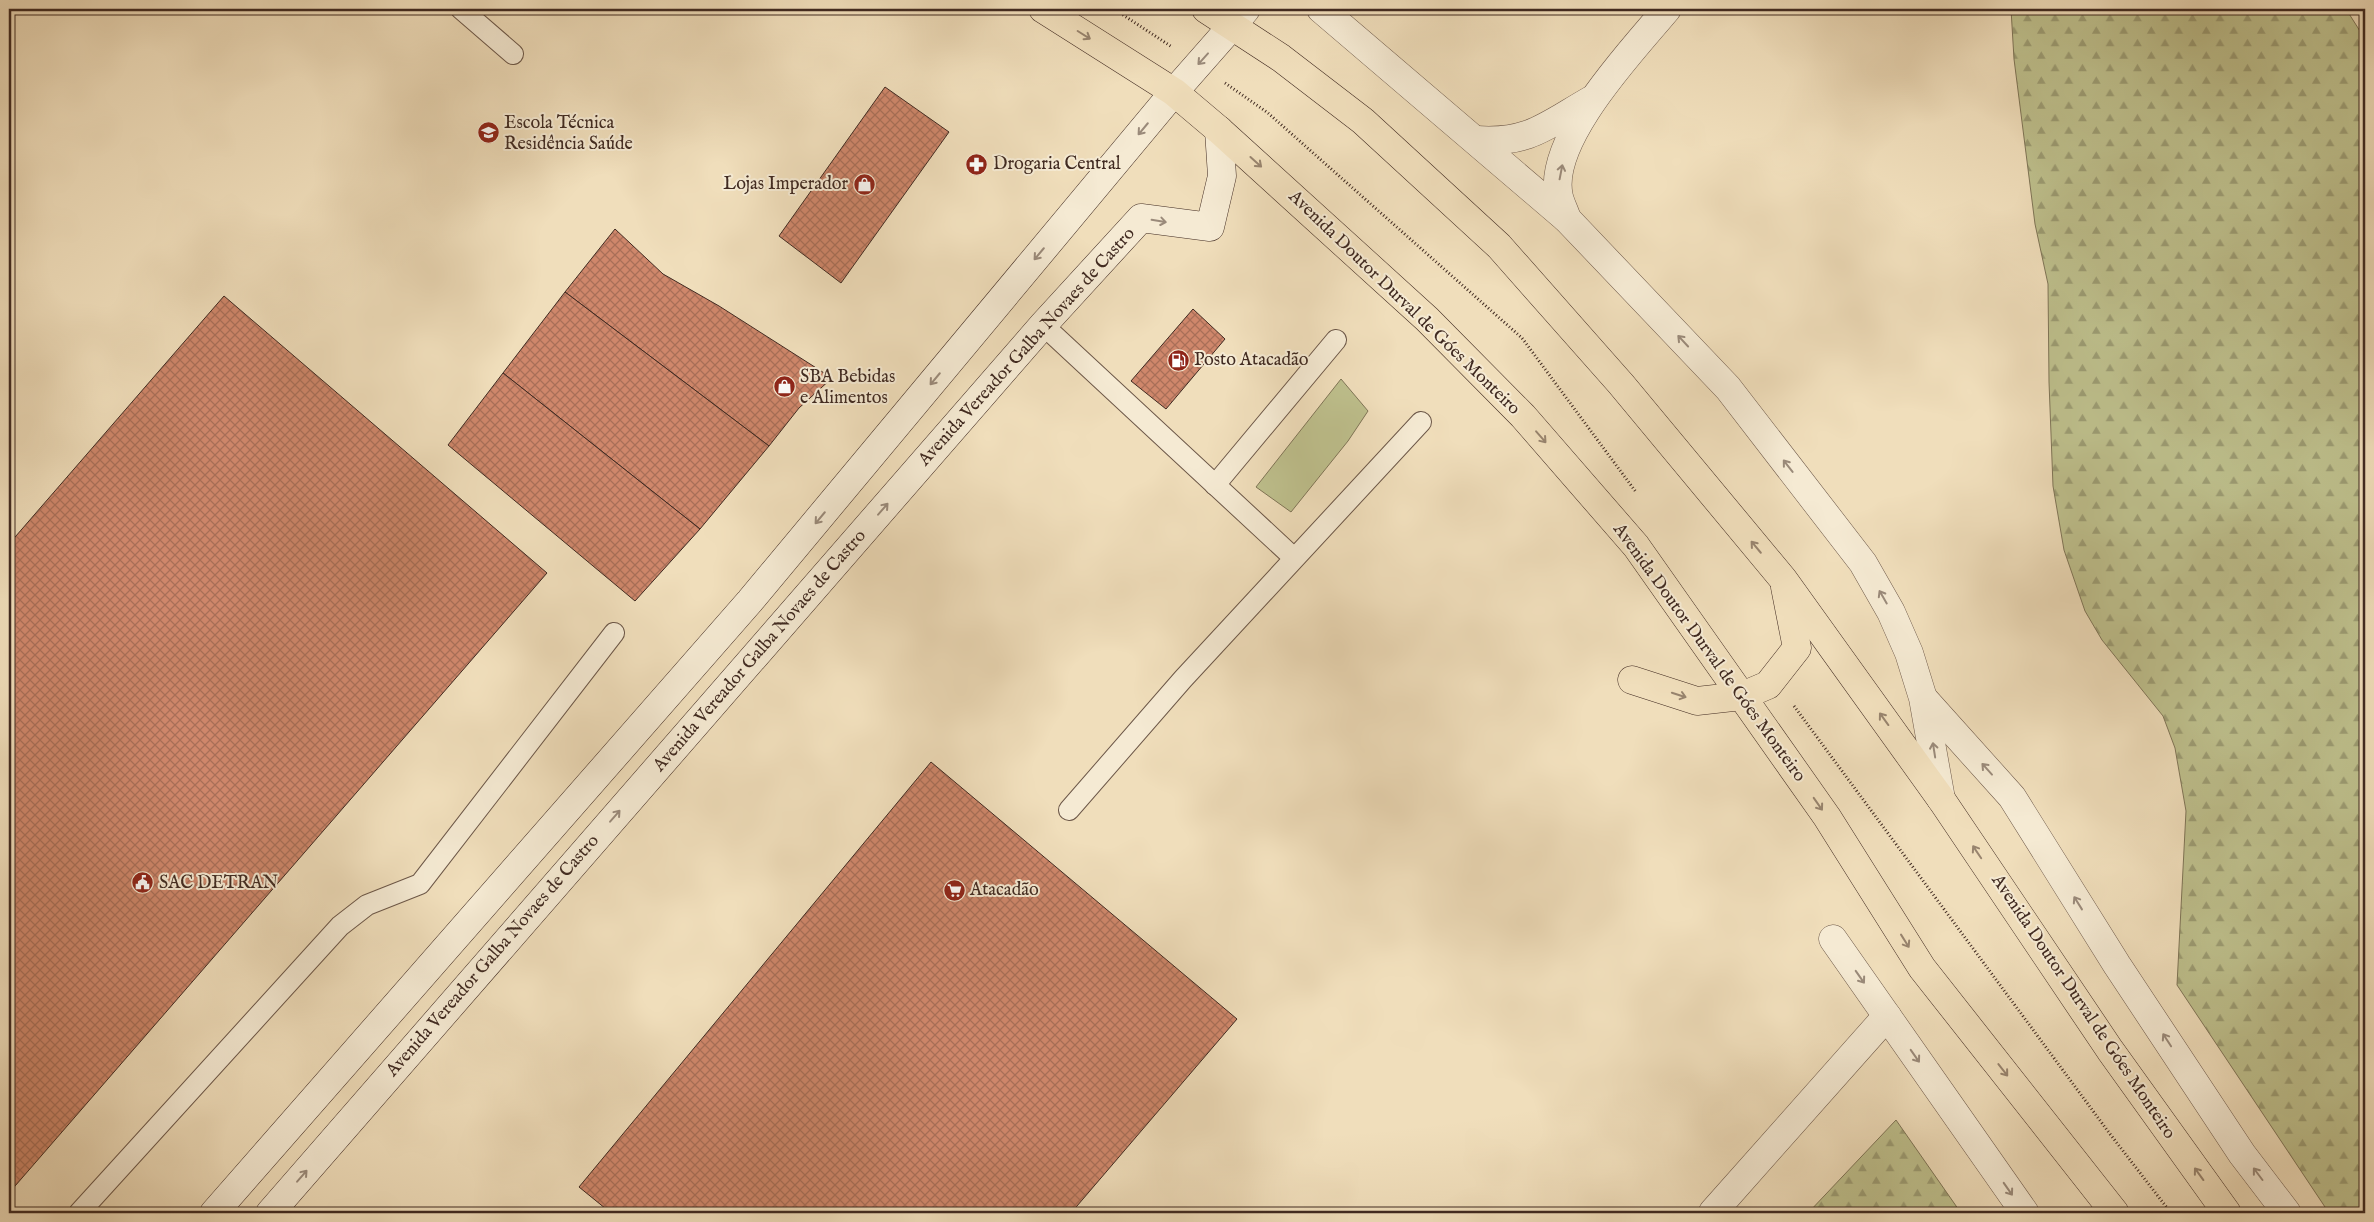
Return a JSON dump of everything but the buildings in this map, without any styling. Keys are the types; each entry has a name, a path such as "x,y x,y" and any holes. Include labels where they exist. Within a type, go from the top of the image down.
{"highway":[{"name":"Avenida Doutor Durval de Góes Monteiro","path":"1043,9 1174,92 1219,130 1427,319 1523,416 1636,546 1827,818 1922,968 2115,1213"},
{"name":"Avenida Doutor Durval de Góes Monteiro","path":"1206,9 1239,18 1281,58 1363,121 1499,246 1621,384 1784,579 1941,799 2110,1050 2227,1213"},
{"path":"1632,680 1698,702 1742,696 1768,685 1797,648 1784,579"}],"street":[{"name":"Avenida Doutor Durval de Góes Monteiro","path":"1321,9 1568,219 1728,388 1863,563 1891,612 1909,653 1923,698 1941,799"},
{"path":"1568,219 1559,196 1559,171 1570,138 1592,100 1667,9"},
{"path":"214,1213 750,601 1174,92 1239,18"},
{"path":"1476,140 1500,142 1518,139 1539,131 1592,100"},
{"name":"Avenida Vereador Galba Novaes de Castro","path":"270,1213 1043,325 1141,218 1180,225 1210,227 1222,176 1219,130"},
{"path":"1923,698 2012,797 2144,1006 2242,1154 2287,1213"},
{"path":"1833,939 2025,1213"},
{"path":"1713,1212 1886,1016"}],"lane":[{"path":"461,9 513,54"},
{"path":"1043,325 1294,558"},
{"path":"1215,485 1336,340"},
{"path":"1068,810 1294,558 1421,422"},
{"path":"80,1213 340,926 367,905 420,884 614,633"}],"green space":[{"path":"2011,9 2346,9 2365,39 2365,1213 2329,1213 2177,985 2186,811 2175,748 2163,716 2102,640 2085,611 2064,550 2053,486 2048,284 2035,224 2014,59"},
{"path":"1341,379 1368,411 1348,441 1291,512 1256,487"},
{"path":"1896,1120 1961,1213 1808,1213"}],"place":[{"name":"Escola Técnica Residência Saúde","path":"488,133"},
{"name":"Drogaria Central","path":"977,164"},
{"name":"Lojas Imperador","path":"864,184"},
{"name":"Posto Atacadão","path":"1178,360"},
{"name":"SBA Bebidas e Alimentos","path":"784,387"},
{"name":"SAC DETRAN","path":"143,883"},
{"name":"Atacadão","path":"954,890"}]}
